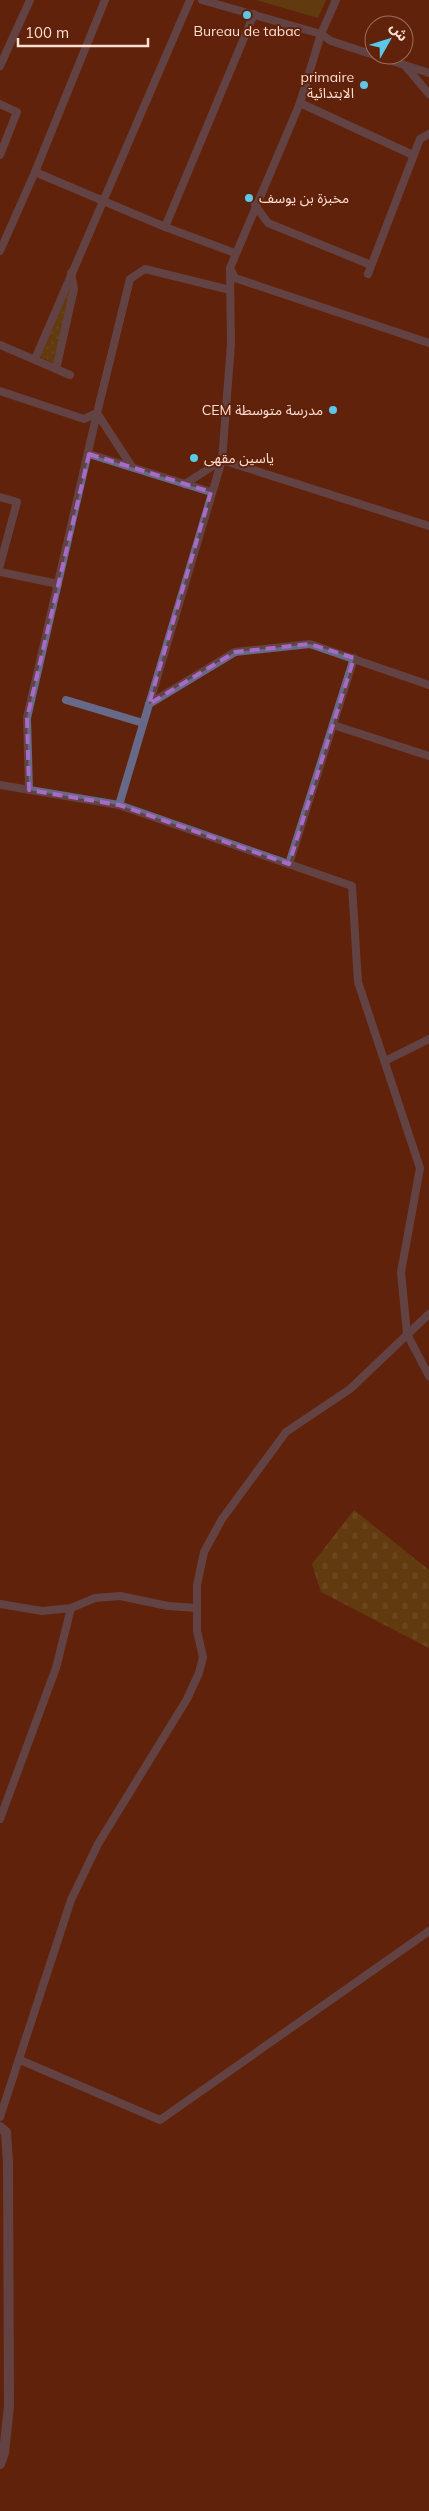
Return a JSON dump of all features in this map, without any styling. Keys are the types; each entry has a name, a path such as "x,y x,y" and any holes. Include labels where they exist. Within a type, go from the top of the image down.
{"street":[{"path":"0,66 30,0"},
{"path":"0,251 35,172 105,0"},
{"path":"35,359 190,0"},
{"path":"202,0 321,34 331,41 429,74"},
{"path":"119,805 222,460 231,344 230,268 300,103 321,34 336,0"},
{"path":"165,227 254,14"},
{"path":"406,67 429,94"},
{"path":"300,103 413,156"},
{"path":"0,104 17,112 0,155"},
{"path":"368,274 420,139 429,134"},
{"path":"35,172 165,227 235,253"},
{"path":"255,206 268,223 370,265"},
{"path":"230,268 235,278 429,342"},
{"path":"28,790 27,718 97,413 130,279 144,269 230,290"},
{"path":"56,369 74,289 71,273"},
{"path":"0,345 70,375"},
{"path":"0,391 84,418 97,413"},
{"path":"97,413 132,467"},
{"path":"89,454 211,492"},
{"path":"185,484 222,460"},
{"path":"222,460 429,526"},
{"path":"0,497 17,502 0,565"},
{"path":"0,572 58,584"},
{"path":"149,704 235,652 310,644 429,685"},
{"path":"289,864 354,658"},
{"path":"66,700 143,723"},
{"path":"333,725 429,756"},
{"path":"0,785 119,805 352,886 358,982 420,1168 401,1272 407,1334 429,1376"},
{"path":"385,1061 429,1039"},
{"path":"0,2117 71,1900 98,1844 187,1699 199,1673 203,1657 197,1631 197,1585 204,1552 222,1519 286,1432 350,1389 429,1314"},
{"path":"0,1604 42,1612 71,1608 95,1598 120,1596 168,1606 197,1608"},
{"path":"0,1819 56,1668 71,1608"},
{"path":"20,2060 160,2120 429,1931"},
{"path":"0,2127 6,2132 8,2163 9,2406 4,2453 0,2464"}],"highlighted area":[{"path":"89,454 211,492 149,704 235,652 310,644 354,658 289,864 119,805 29,790 27,718"}],"green space":[{"path":"256,0 326,0 318,18"},
{"path":"74,286 58,365 40,357 70,287"},
{"path":"354,1510 429,1570 429,1648 321,1592 312,1564"}],"place":[{"name":"Bureau de tabac","path":"247,15"},
{"name":"primaire الابتدائية","path":"364,85"},
{"name":"مخبزة بن یوسف","path":"249,198"},
{"name":"CEM مدرسة متوسطة","path":"333,410"},
{"name":"ياسين مقهى","path":"194,458"}]}
